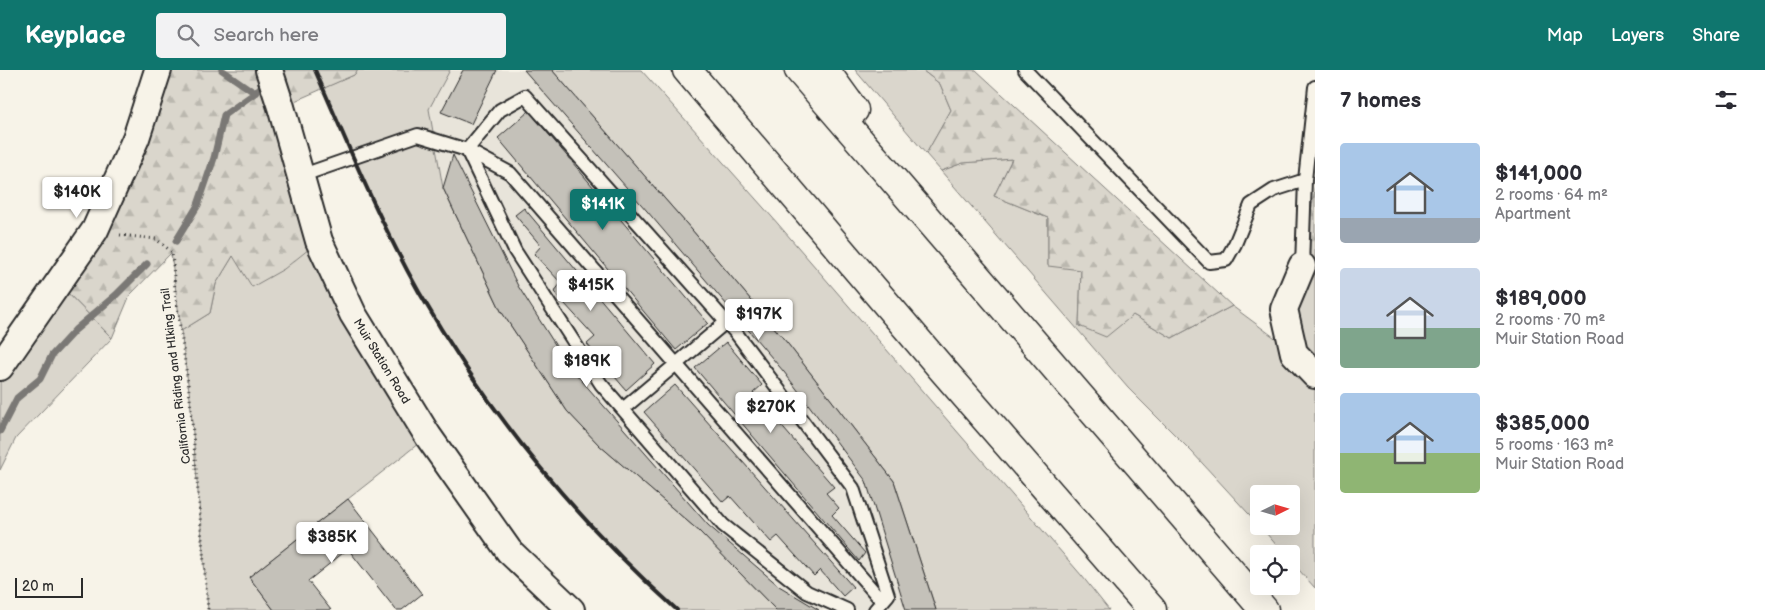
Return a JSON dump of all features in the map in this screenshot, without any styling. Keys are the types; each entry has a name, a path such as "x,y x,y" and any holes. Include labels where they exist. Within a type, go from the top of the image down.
{"highway":[{"path":"687,70 1145,604"},
{"path":"799,70 1262,606"},
{"path":"826,70 952,248"}],"street":[{"path":"0,367 95,230 136,138 158,70"},
{"name":"Muir Station Road","path":"269,70 318,241 353,314 428,436 509,552 571,610"},
{"path":"1302,266 1284,309 1294,353 1315,375"}],"lane":[{"path":"1025,70 1208,262 1226,260 1235,244 1251,204 1274,190 1305,180"},
{"path":"1302,266 1305,180 1315,88"},
{"path":"300,176 418,135 466,150 510,174 676,364 879,606 888,595 853,488 726,322 525,96 500,110 466,150"},
{"path":"466,150 515,251 601,384 724,525 808,592 847,610"},
{"path":"623,409 726,322"}],"path":[{"name":"California Riding and HIking Trail","path":"95,230 134,238 156,239 172,252 175,291 190,398 208,610"}],"shaded area":[{"path":"450,70 552,70 692,230 788,344 894,481 936,610 776,610 700,532 599,445 567,411 501,311 443,188 429,109"}],"green space":[{"path":"158,70 358,70 354,75 281,107 319,241 284,269 252,287 233,256 216,284 210,313 181,331 171,253 130,295 112,338 58,283"},
{"path":"358,70 450,70 429,109 443,188 501,311 567,411 599,445 700,532 776,610 677,610 603,538 534,461 473,378 445,335 405,265 368,190 323,88 354,75"},
{"path":"552,70 641,70 772,217 1082,576 1109,610 936,610 894,481 788,344 692,230"},
{"path":"855,70 922,70 940,84 951,110 926,154"},
{"path":"922,70 976,70 1232,306 1172,338 1133,315 1106,337 1079,326 1081,270 1048,266 1048,218 994,196 1012,159 963,163 941,171 926,154 951,110 940,84"},
{"path":"1012,159 994,196 1048,218 1048,265 1081,269 1079,326 1133,315 1172,338 1232,306 1294,352 1284,309 1302,266 1315,268 1315,588 1300,571 1300,545 1276,545 1268,535 1300,535 1300,485 1250,485 1250,515 1192,452 1128,388 941,171 962,163"},
{"path":"1315,188 1315,268 1302,266"},
{"path":"319,241 428,436 249,577 274,610 208,610 190,398 181,331 210,313 216,284 233,256"},
{"path":"58,283 112,338 16,438 0,470 0,367"}],"building":[{"path":"463,70 497,70 471,124 441,112"},
{"path":"524,70 552,70 692,230 788,344 894,481 936,610 906,610 866,481 784,372"},
{"path":"529,111 708,323 676,350 498,138"},
{"path":"453,155 518,286 568,365 708,525 779,586 819,610 776,610 700,532 599,445 567,411 501,311 443,188"},
{"path":"524,208 655,364 626,390 587,344 595,337 554,292 561,283 534,254 541,246 515,215"},
{"path":"726,342 762,385 753,393 834,487 826,493 839,508 832,515 865,553 859,561 695,368"},
{"path":"675,385 853,587 843,596 820,570 814,576 778,536 771,542 730,496 723,502 644,412"},
{"path":"348,499 422,594 402,610 396,610 348,549 308,581 331,610 274,610 249,577"}],"waterway":[{"path":"222,70 255,93 267,81"},
{"path":"176,241 198,205 214,158 224,115 255,93"},
{"path":"0,431 17,398 40,379 52,355 75,330 116,295 147,264"}],"railway":[{"path":"315,70 364,182 404,265 474,379 535,462 568,501 639,575 677,610"}]}
